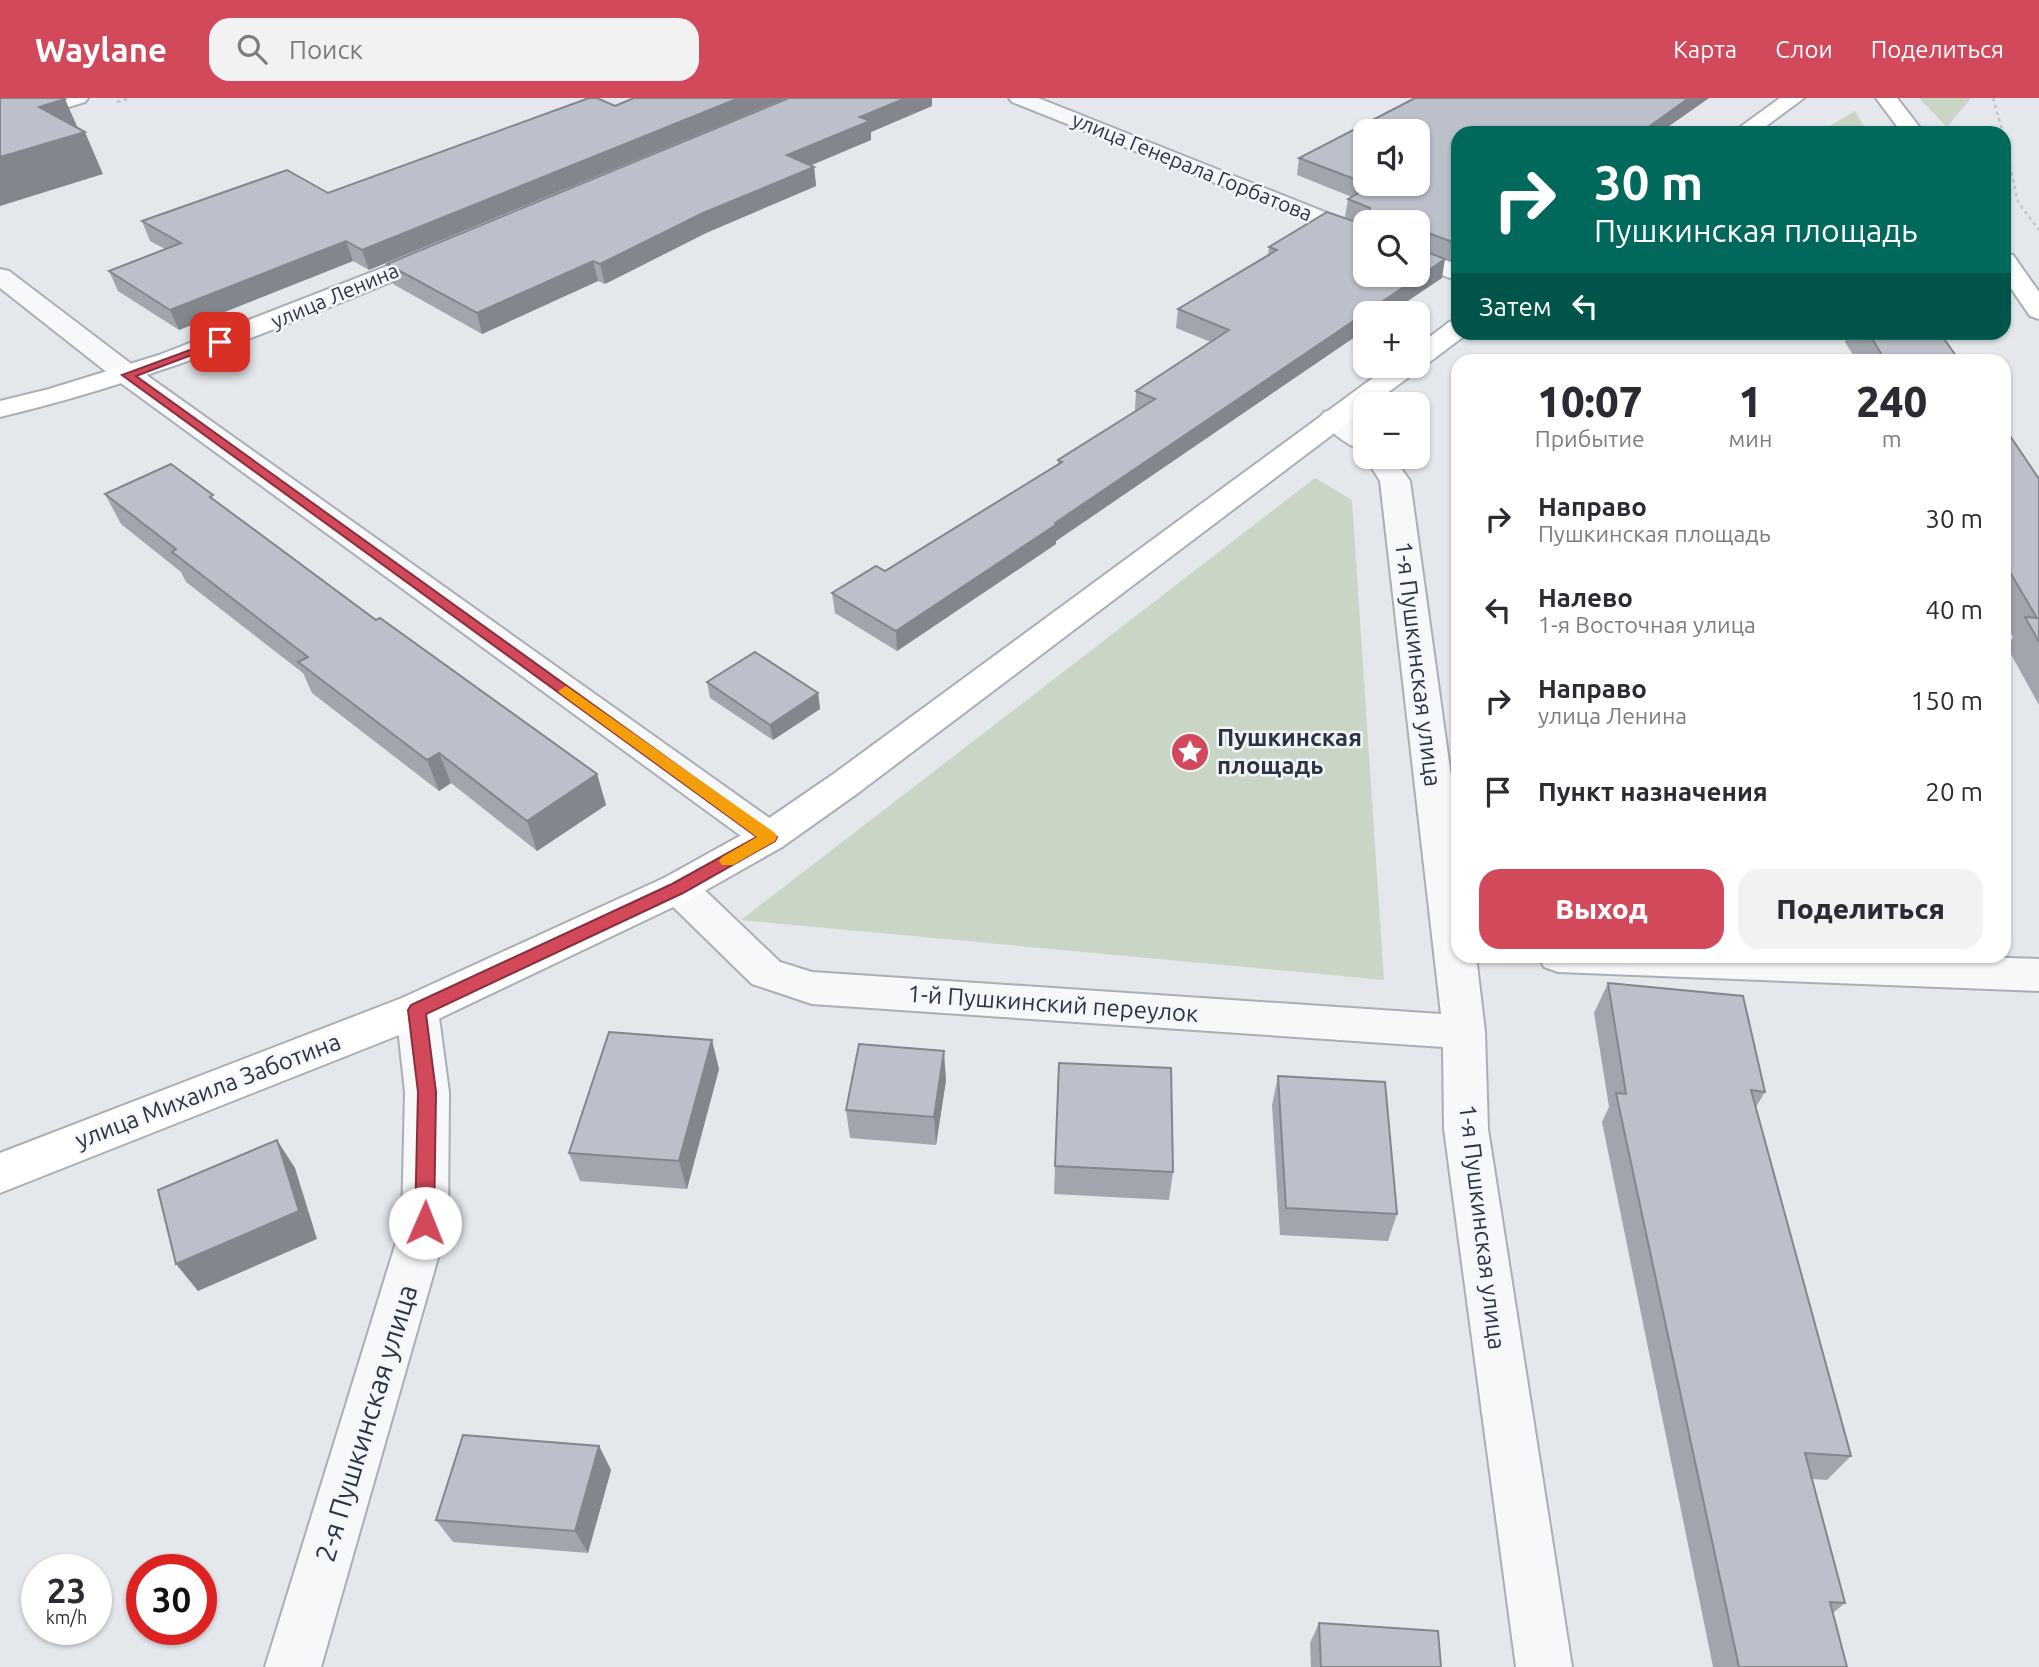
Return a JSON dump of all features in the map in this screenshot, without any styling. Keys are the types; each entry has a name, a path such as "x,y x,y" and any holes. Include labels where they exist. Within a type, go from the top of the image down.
{"main road":[{"path":"1752,126 1794,98"},
{"path":"1886,98 1908,126"},
{"name":"улица Ленина","path":"0,409 128,375 244,334 463,243"},
{"path":"2011,270 2039,311"},
{"path":"1430,349 1451,333"},
{"path":"417,1010 678,888 769,837 845,784 1389,378"},
{"name":"улица Михаила Заботина","path":"0,1173 417,1010"}],"street":[{"path":"0,122 78,98"},
{"name":"улица Генерала Горбатова","path":"1019,98 1353,231"},
{"path":"1430,262 1451,271"},
{"path":"0,276 128,375 769,837"},
{"path":"1334,418 1353,433"},
{"name":"1-я Пушкинская улица","path":"1387,469 1395,481 1451,912"},
{"name":"1-й Пушкинский переулок","path":"678,888 766,973 812,988 1464,1032"},
{"name":"1-я Пушкинская улица","path":"1457,963 1464,1032 1466,1129 1544,1667"},
{"path":"1735,963 2039,975"},
{"name":"2-я Пушкинская улица","path":"293,1667 425,1223 427,1092 417,1010"}],"path":[{"path":"1993,98 2001,126"},
{"path":"2011,170 2018,202 2039,230"}],"green space":[{"path":"1919,98 1971,98 1946,126"},
{"path":"1855,111 1864,126 1830,126"},
{"path":"1315,478 1352,500 1384,980 741,920"}],"building":[{"path":"0,98 63,98 65,99 39,107 85,132 0,157"},
{"path":"589,98 597,98 615,106 634,98 739,98 362,250 346,241 170,310 109,271 181,243 142,221 287,170 328,193"},
{"path":"789,98 906,98 860,117 870,121 787,155 814,167 703,213 600,264 593,261 477,313 387,264"},
{"path":"1415,98 1689,98 1650,126 1451,126 1451,241 1430,234 1430,210 1370,210 1348,199 1353,196 1430,196 1430,119 1374,119"},
{"path":"1353,130 1353,178 1299,158"},
{"path":"1327,212 1353,221 1353,287 1404,287 1383,301 1353,301 1353,321 896,631 832,593 876,566 885,571 1062,462 1058,460 1155,399 1136,391 1229,330 1178,309 1277,250 1269,247"},
{"path":"1430,253 1445,259 1430,269"},
{"path":"1873,340 1945,340 1955,354 1881,354"},
{"path":"2011,437 2039,479 2039,642 2025,617 2037,618 2011,574"},
{"path":"171,464 213,495 210,497 376,620 380,618 597,774 527,821 439,753 427,760 298,662 308,657 172,552 176,549 105,494"},
{"path":"755,652 818,693 770,725 707,682"},
{"path":"1608,983 1743,996 1765,1092 1751,1090 1851,1456 1805,1453 1845,1603 1830,1602 1847,1667 1739,1667 1616,1093 1626,1094"},
{"path":"609,1032 712,1040 679,1161 569,1153"},
{"path":"859,1044 944,1051 934,1117 846,1110"},
{"path":"1059,1063 1171,1068 1173,1172 1055,1166"},
{"path":"1278,1076 1385,1082 1397,1214 1286,1208"},
{"path":"277,1140 299,1211 176,1264 158,1190"},
{"path":"463,1435 599,1446 575,1531 436,1520"},
{"path":"1319,1623 1438,1631 1441,1667 1321,1667"}],"slow traffic":[{"path":"566,691 769,837 727,861"}],"place":[{"name":"Пушкинская площадь","path":"1190,752"}],"route":[{"path":"220,342 128,375 769,837 678,888 417,1010 427,1092 425,1223"}]}
